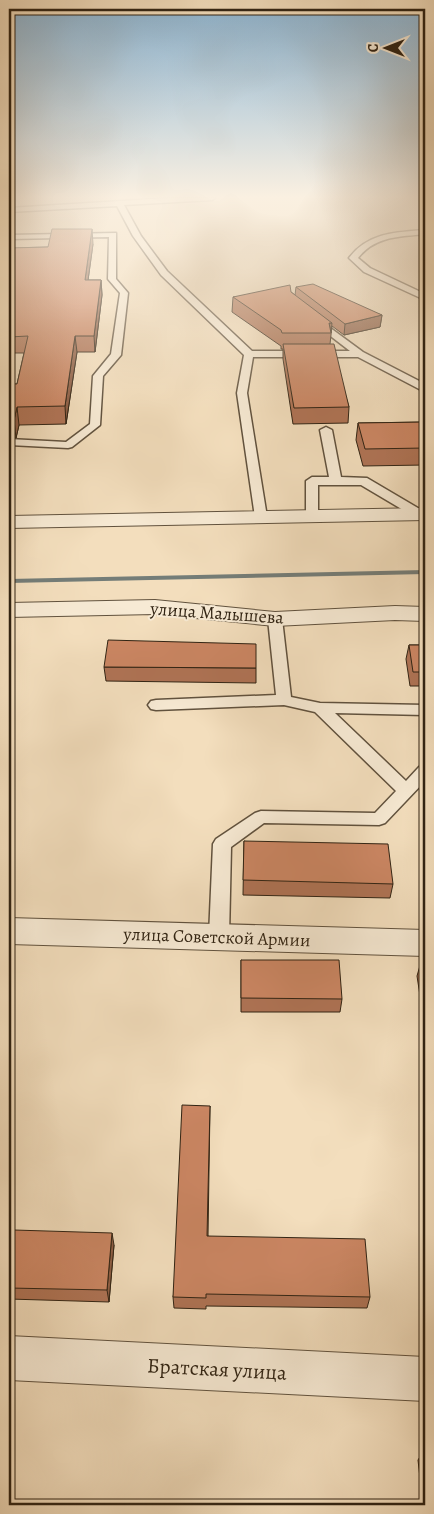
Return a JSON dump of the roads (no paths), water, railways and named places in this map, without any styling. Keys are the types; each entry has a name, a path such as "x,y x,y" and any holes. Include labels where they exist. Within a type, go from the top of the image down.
{"street":[{"path":"9,522 422,514"},
{"name":"улица Малышева","path":"9,610 155,607 275,619 395,612 425,614"},
{"name":"улица Советской Армии","path":"9,931 425,943"},
{"name":"Братская улица","path":"9,1358 425,1379"}],"lane":[{"path":"9,442 68,445 95,424 98,376 116,354 124,293 112,279 112,269"},
{"path":"161,269 249,354 360,354"},
{"path":"365,269 425,297"},
{"path":"308,315 360,354 425,388"},
{"path":"249,354 242,393 261,517"},
{"path":"326,430 336,481"},
{"path":"312,516 312,481 363,481 422,514"},
{"path":"275,619 284,700"},
{"path":"156,705 284,700 320,708 425,710"},
{"path":"320,708 406,791"},
{"path":"219,936 222,844 261,817 379,819 425,771"}],"waterway":[{"path":"9,581 425,572"}]}
